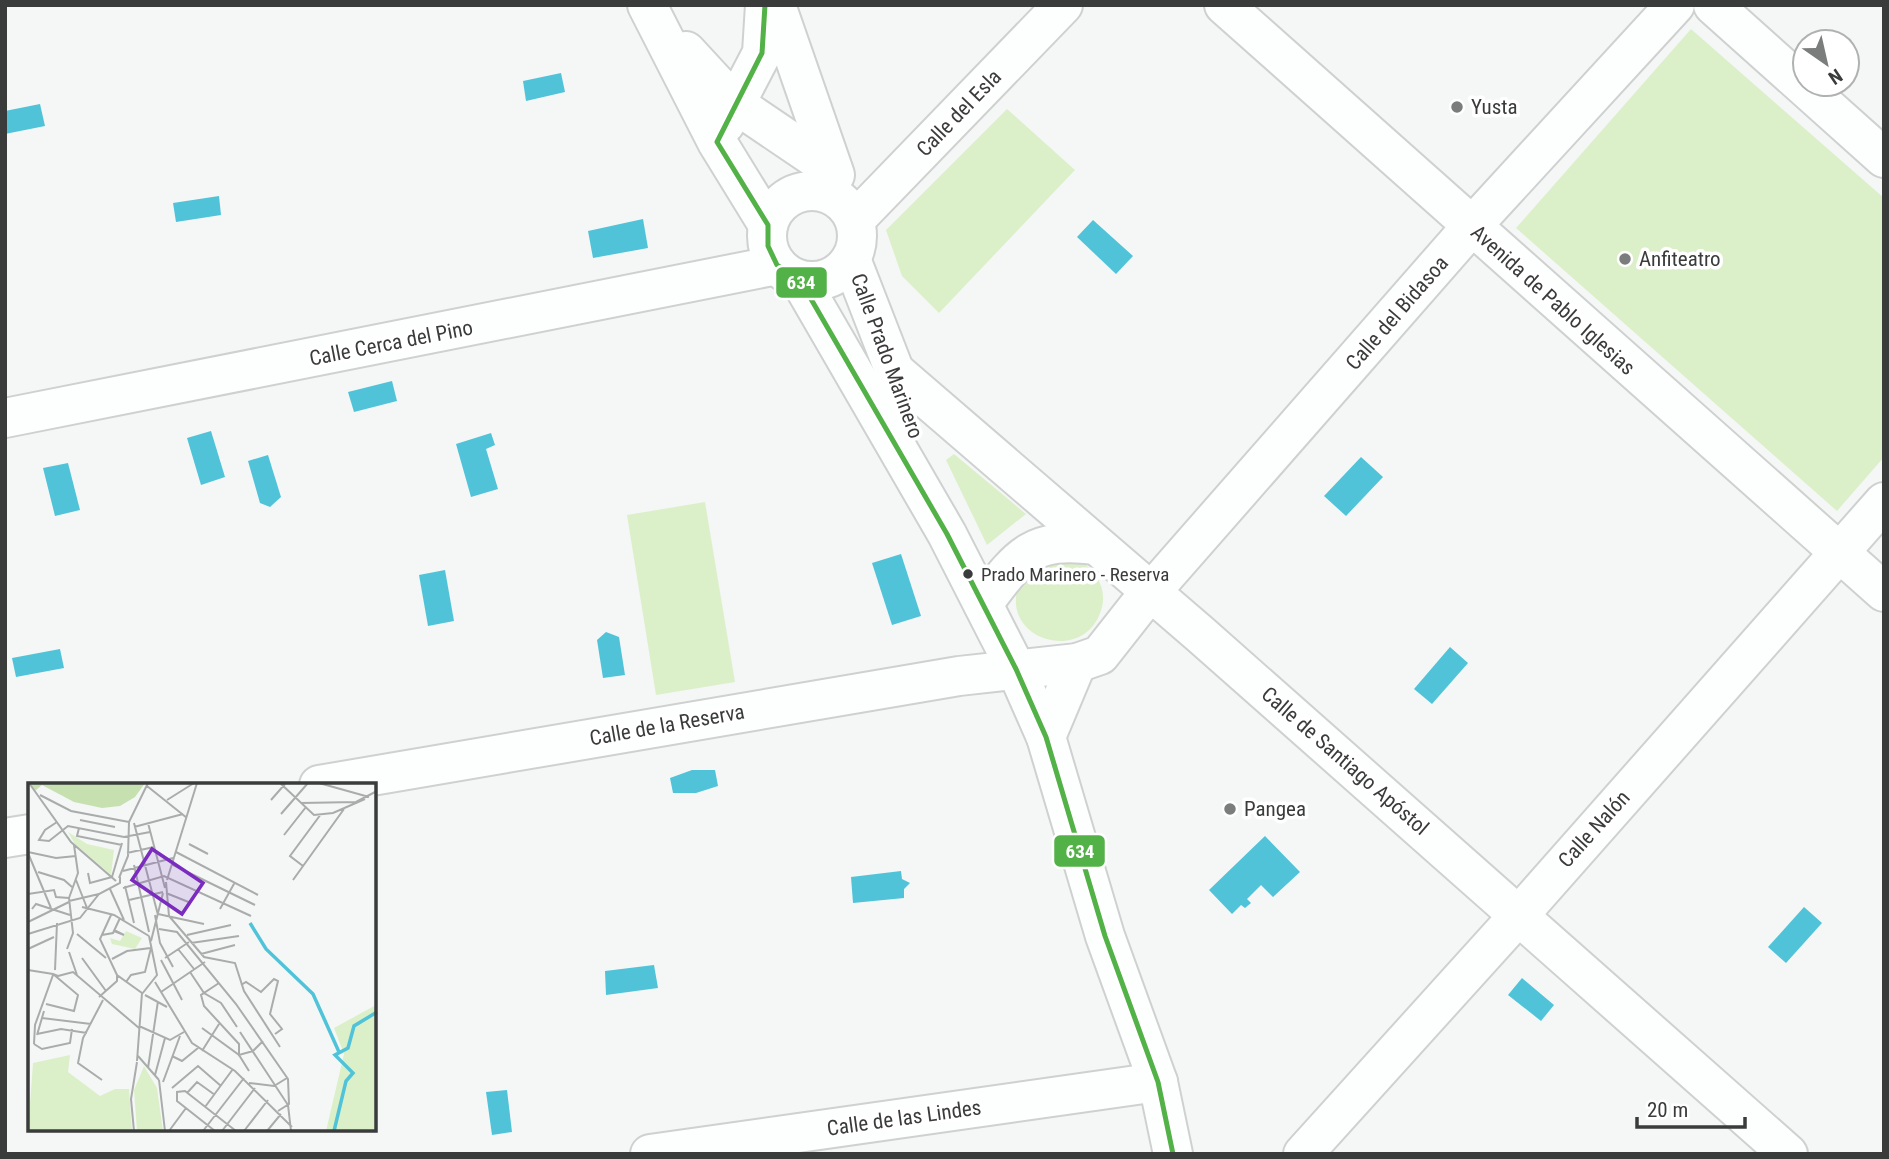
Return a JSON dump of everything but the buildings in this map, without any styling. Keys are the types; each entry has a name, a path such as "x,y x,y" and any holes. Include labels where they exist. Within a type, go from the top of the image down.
{"street":[{"path":"718,142 734,103 762,53 765,5"},
{"path":"776,5 843,197 858,240 852,260 838,274 820,281 789,273 768,246 768,225 776,208 790,197 807,191 843,197"},
{"name":"Calle del Esla","path":"843,197 1063,5"},
{"name":"Avenida de Pablo Iglesias","path":"1224,5 1471,228 1884,592"},
{"name":"Calle del Bidasoa","path":"1152,592 1471,228 1675,5"},
{"path":"1713,5 1884,158"},
{"path":"651,12 734,103 843,197"},
{"path":"651,12 718,142 768,225"},
{"name":"Calle Prado Marinero","path":"852,260 898,374 947,534"},
{"name":"Calle Prado Marinero","path":"789,273 947,534 1016,669 1046,737 1105,936 1158,1082 1173,1154"},
{"name":"Calle Cerca del Pino","path":"5,418 789,273"},
{"name":"Calle de Santiago Apóstol","path":"898,374 1520,914 1788,1154"},
{"name":"Calle Nalón","path":"1303,1154 1520,914 1884,502"},
{"path":"982,604 1019,559 1042,545 1095,545"},
{"path":"1016,669 1077,663 1100,655 1152,592"},
{"path":"1046,737 1077,663"},
{"name":"Calle de la Reserva","path":"331,783 946,678 1016,669"},
{"path":"5,838 28,834"},
{"name":"Calle de las Lindes","path":"650,1154 1158,1082"}],"green space":[{"path":"1691,29 1884,198 1884,457 1837,511 1516,228"},
{"path":"1007,109 1075,170 939,313 902,276 886,230"},
{"path":"954,454 1026,514 987,545 946,460"},
{"path":"705,502 735,682 656,695 627,515"},
{"path":"1081,561 1095,575 1103,593 1102,607 1094,625 1081,636 1066,641 1050,640 1035,634 1023,623 1017,609 1017,591 1022,581 1034,564"}],"water":[{"path":"561,73 565,92 526,101 523,81"},
{"path":"40,104 45,126 5,134 5,111"},
{"path":"219,196 221,215 176,222 173,203"},
{"path":"643,219 648,248 593,258 588,231"},
{"path":"1093,220 1133,256 1116,274 1077,237"},
{"path":"392,381 397,401 354,412 348,392"},
{"path":"211,431 225,477 201,485 187,438"},
{"path":"491,433 495,445 486,449 498,489 471,497 456,444"},
{"path":"268,455 281,497 270,507 260,503 248,461"},
{"path":"1361,457 1383,477 1346,516 1324,496"},
{"path":"68,463 80,510 55,516 43,468"},
{"path":"901,554 921,616 892,625 872,563"},
{"path":"445,570 454,621 428,626 419,575"},
{"path":"606,632 619,637 625,675 603,678 597,640"},
{"path":"1450,647 1468,663 1432,704 1414,689"},
{"path":"60,649 64,668 16,677 12,658"},
{"path":"692,770 715,770 718,786 696,793 673,793 670,778"},
{"path":"1265,836 1300,872 1273,897 1261,885 1247,899 1251,903 1245,908 1241,905 1232,914 1209,890"},
{"path":"901,871 902,879 910,883 904,889 904,898 853,903 851,877"},
{"path":"1804,907 1822,923 1786,963 1768,947"},
{"path":"654,965 658,988 606,995 605,971"},
{"path":"1522,978 1554,1005 1541,1021 1508,995"},
{"path":"507,1090 512,1132 492,1135 486,1092"}],"transit line":[{"name":"634","path":"765,5 762,53 717,142 768,225 768,246 777,265 800,280 947,534 1016,669 1046,737 1105,936 1158,1082 1173,1154"}],"place":[{"name":"Yusta","path":"1457,107"},
{"name":"Anfiteatro","path":"1625,259"},
{"name":"Prado Marinero - Reserva","path":"968,574"},
{"name":"Pangea","path":"1230,809"}]}
